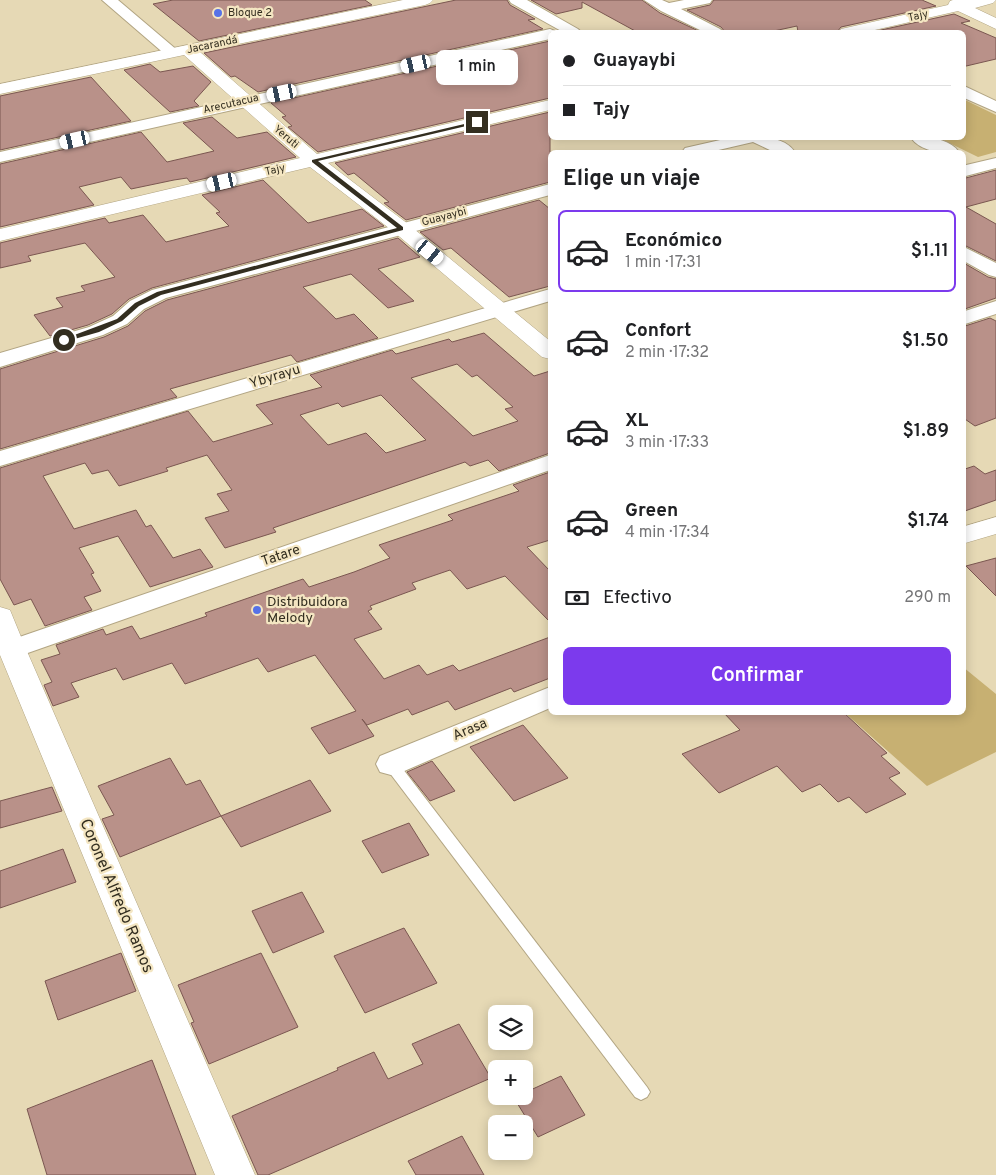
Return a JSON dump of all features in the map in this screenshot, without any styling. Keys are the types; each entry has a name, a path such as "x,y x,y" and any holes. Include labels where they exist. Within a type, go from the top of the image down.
{"street":[{"name":"Yeruti","path":"109,0 244,101 314,161 401,228 548,350"},
{"path":"516,0 564,30"},
{"path":"651,0 711,30"},
{"path":"666,8 705,0"},
{"path":"945,0 996,24"},
{"name":"Tajy","path":"857,30 988,0"},
{"name":"Jacarandá","path":"0,88 418,1"},
{"name":"Arecutacua","path":"0,157 548,34"},
{"path":"966,92 996,107"},
{"name":"Tajy","path":"0,235 548,105"},
{"path":"699,150 740,140"},
{"path":"763,140 782,150"},
{"path":"924,140 946,150"},
{"path":"966,161 979,168"},
{"name":"Guayaybi","path":"0,360 96,331 120,320 137,304 159,294 548,190"},
{"path":"966,254 996,271"},
{"name":"Ybyrayu","path":"0,459 548,296"},
{"path":"966,318 996,307"},
{"name":"Tatare","path":"12,649 548,463"},
{"path":"966,535 996,524"},
{"name":"Coronel Alfredo Ramos","path":"0,617 235,1175"},
{"name":"Arasa","path":"391,764 548,698"}],"lane":[{"path":"391,764 641,1092"}],"shaded area":[{"path":"966,100 996,115 996,152 978,157 943,140 966,140"},
{"path":"966,669 996,694 996,752 927,786 847,715 966,715"}],"building":[{"path":"173,0 365,0 372,5 199,41 153,4"},
{"path":"456,0 507,0 510,5 535,19 528,20 543,29 258,92 235,76 231,77 204,53"},
{"path":"531,0 642,0 660,13 697,30 633,30 582,2 582,8 556,14"},
{"path":"714,0 922,0 936,6 841,27 839,30 798,30 797,26 778,30 723,30 687,10 710,5"},
{"path":"954,14 970,21 961,23 996,38 996,59 966,66 966,30 881,30"},
{"path":"548,41 548,98 318,152 288,127 292,126 282,117 286,116 271,103"},
{"path":"150,64 160,72 193,66 211,82 194,101 199,106 170,112 124,70"},
{"path":"91,77 131,121 0,150 0,96"},
{"path":"548,112 550,150 548,150 548,183 406,220 384,203 389,202 354,173 348,175 335,163"},
{"path":"212,117 237,138 267,132 296,157 190,182 187,178 131,189 121,177 79,187 94,205 0,227 0,164 141,132 167,162 214,151 183,123"},
{"path":"996,170 996,199 966,207 966,178"},
{"path":"263,180 308,223 362,209 384,226 152,288 129,299 112,314 88,325 50,336 34,315 63,307 56,298 85,291 81,286 115,277 85,243 28,256 31,261 0,268 0,243 105,218 109,223 143,215 166,242 229,226 216,213 220,212 202,195"},
{"path":"539,200 548,207 548,287 509,297 451,248 443,250 420,232"},
{"path":"966,207 996,224 996,261 966,246"},
{"path":"398,238 420,257 378,269 414,301 388,308 351,274 303,287 336,319 354,314 378,338 297,362 291,355 170,389 177,397 0,449 0,369 104,337 128,326 145,311 167,300"},
{"path":"966,264 988,277 996,279 996,298 966,309"},
{"path":"990,318 996,321 996,418 975,426 966,420 966,326"},
{"path":"484,333 534,376 548,372 548,454 499,471 488,460 470,466 465,462 273,528 276,532 225,548 205,518 229,511 217,494 232,490 207,455 166,468 168,471 119,486 108,470 92,474 85,463 43,476 74,529 136,510 146,527 151,525 173,558 200,549 213,567 150,587 118,536 79,548 94,573 91,574 101,591 84,597 92,610 45,626 31,599 14,605 0,579 0,468 188,411 213,442 273,424 256,405 322,387 310,375 392,350 396,354 449,339 452,342","holes":["457,364 472,377 477,375 513,407 505,409 518,421 473,436 411,378","381,395 426,440 386,453 366,433 328,445 300,415 338,403 342,407"]},
{"path":"974,466 985,474 996,470 996,500 966,511 966,469"},
{"path":"548,473 548,541 527,547 548,569 548,620 505,576 467,589 450,570 412,583 416,589 370,606 372,609 368,611 382,629 354,639 384,679 419,665 427,675 453,665 459,671 548,638 548,679 514,692 511,688 455,710 448,701 412,715 408,709 367,725 362,719 374,736 329,754 311,728 356,711 315,655 268,672 258,658 185,684 172,663 123,680 116,668 71,683 79,697 53,706 44,685 52,682 41,660 60,654 56,645 103,629 106,635 132,626 140,639 207,616 205,613 303,579 309,587 354,572 390,558 379,545 453,520 448,515 519,491 513,485"},
{"path":"996,558 996,596 966,566"},
{"path":"726,715 846,715 887,753 881,756 900,773 889,778 906,794 866,813 849,797 838,802 820,784 802,792 777,766 719,793 682,754 740,730"},
{"path":"523,725 568,778 514,801 470,747"},
{"path":"170,758 186,785 200,780 221,816 120,857 102,819 114,815 98,786"},
{"path":"432,761 455,791 430,801 407,772"},
{"path":"310,780 331,811 241,847 221,816"},
{"path":"52,787 62,811 0,828 0,801"},
{"path":"409,823 429,855 382,873 362,841"},
{"path":"63,849 76,882 0,908 0,871"},
{"path":"302,892 324,932 273,953 252,911"},
{"path":"404,928 437,983 365,1013 334,956"},
{"path":"121,953 136,991 58,1020 45,981"},
{"path":"261,953 298,1027 209,1064 191,1023 194,1022 178,985"},
{"path":"459,1024 488,1073 488,1079 268,1175 258,1175 232,1116 338,1070 337,1068 374,1052 388,1079 423,1064 412,1044"},
{"path":"152,1060 196,1175 47,1175 27,1109"},
{"path":"561,1076 585,1115 538,1137 533,1129 533,1115 524,1115 518,1105 533,1105 533,1089"},
{"path":"462,1136 484,1175 416,1175 408,1161"}],"place":[{"name":"Bloque 2","path":"218,13"},
{"name":"Distribuidora Melody","path":"257,610"}],"route":[{"path":"64,340 96,331 120,320 137,304 159,294 401,228 314,161 477,122"}]}
